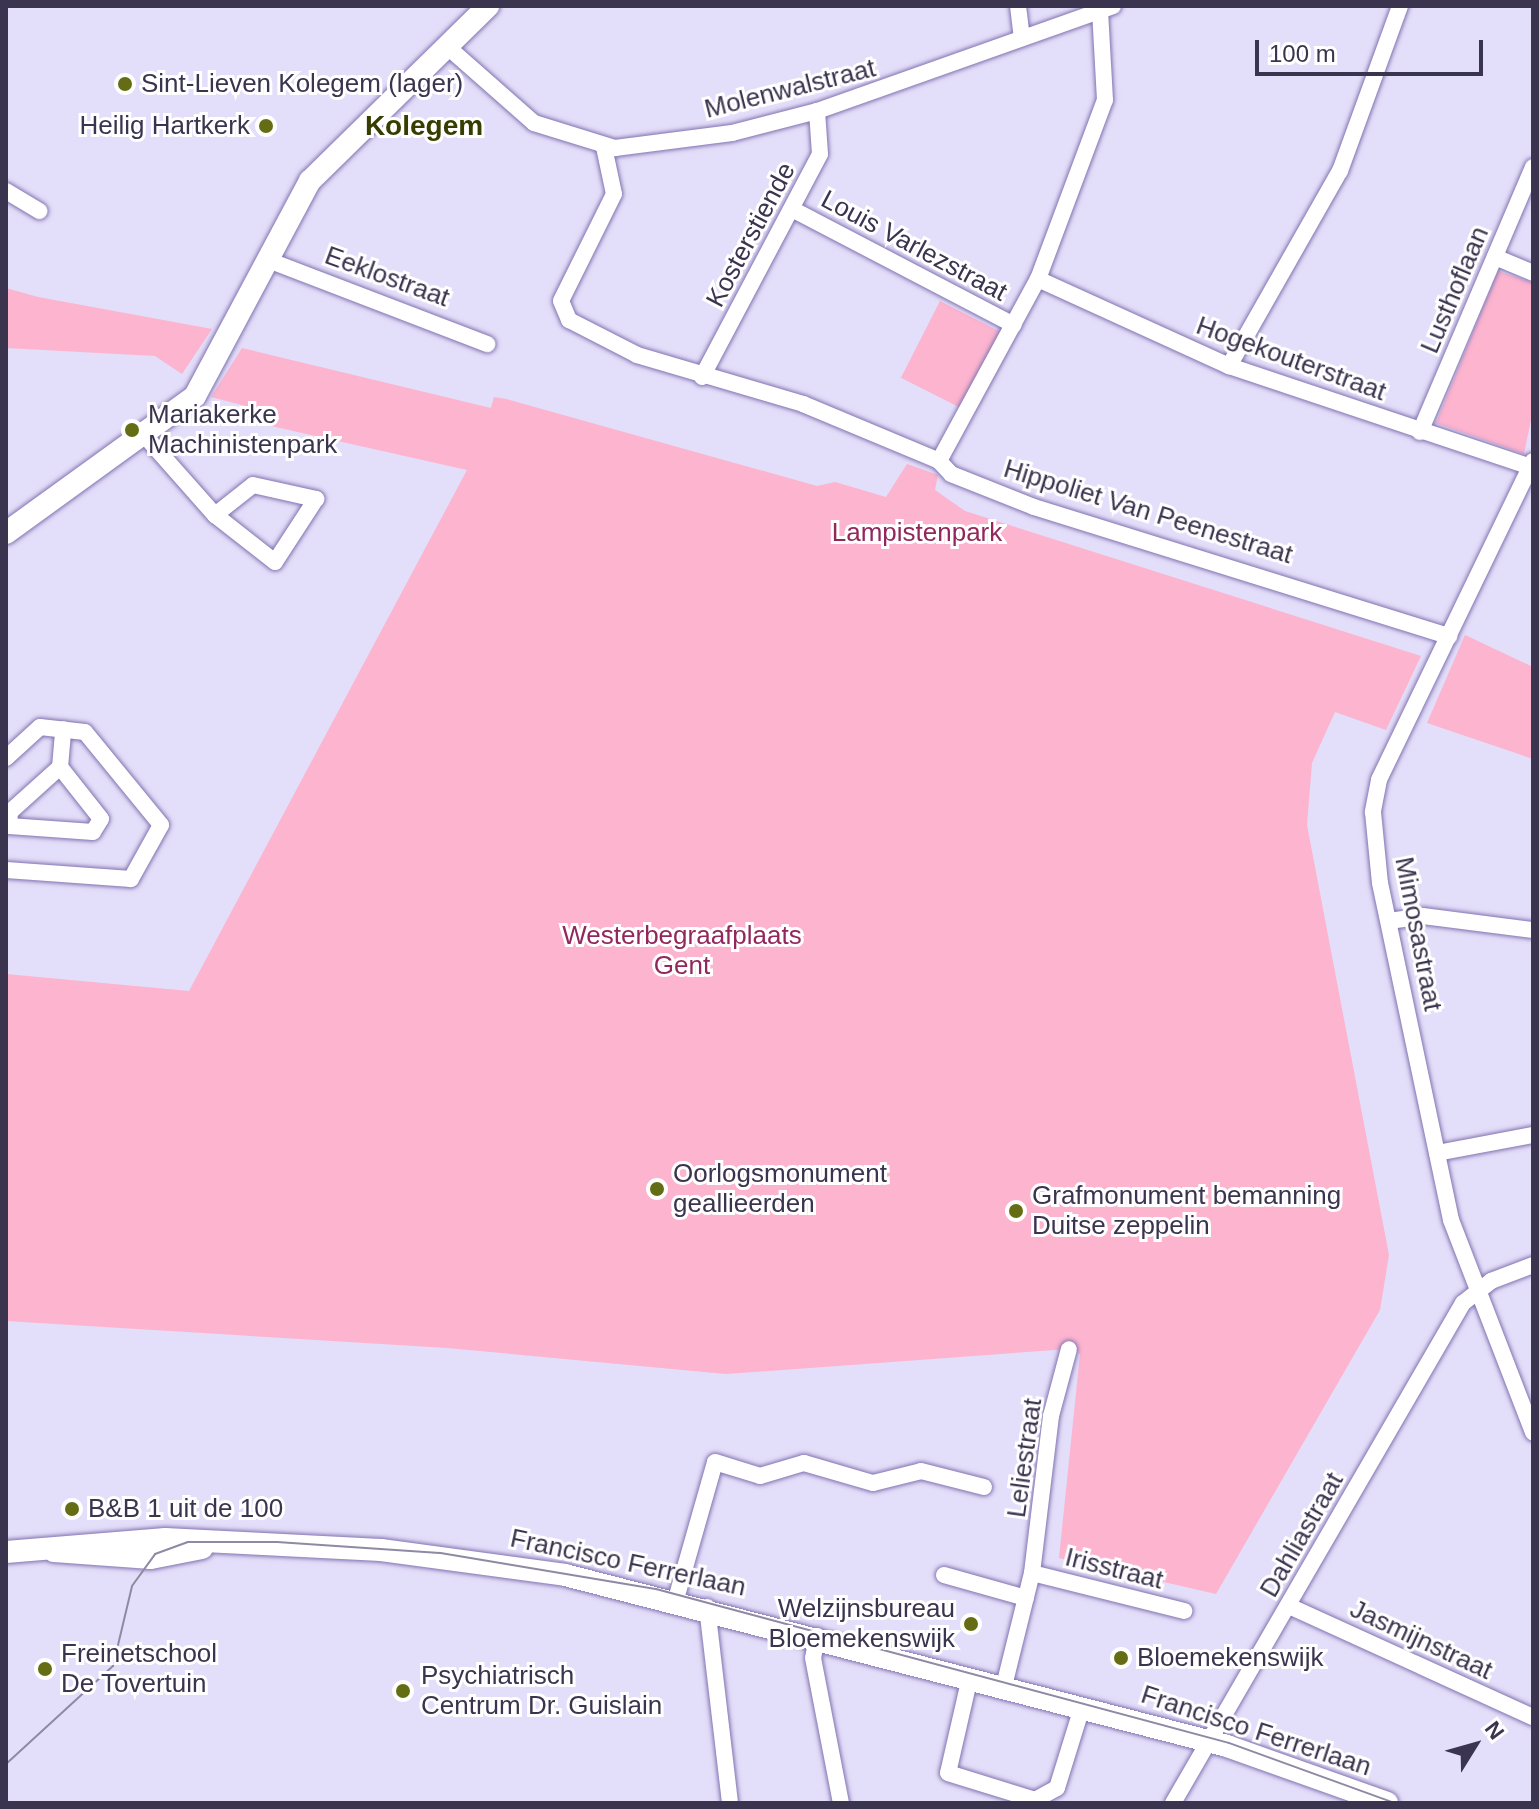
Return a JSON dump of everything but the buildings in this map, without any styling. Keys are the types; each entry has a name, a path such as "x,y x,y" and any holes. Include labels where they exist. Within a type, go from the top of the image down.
{"street":[{"path":"6,533 186,405 212,370 310,181 450,49 488,6"},
{"path":"1018,6 1022,38"},
{"path":"1229,366 1358,134 1400,6"},
{"path":"939,461 1038,279 1105,100 1107,8"},
{"name":"Molenwalstraat","path":"450,49 534,123 604,147 732,133 817,111 1107,8"},
{"name":"Kosterstiende","path":"702,377 820,154 817,111"},
{"name":"Hippoliet Van Peenestraat","path":"604,147 614,194 561,301 569,320 637,355 702,377 803,404 939,461 951,474 1034,507 1449,636"},
{"name":"Lusthoflaan","path":"1420,432 1533,167"},
{"path":"6,191 39,211"},
{"name":"Louis Varlezstraat","path":"792,209 1014,325"},
{"path":"1495,257 1533,273"},
{"name":"Eeklostraat","path":"268,260 487,344"},
{"name":"Hogekouterstraat","path":"1038,279 1229,366 1420,432 1533,466"},
{"path":"145,436 215,515 275,562 316,499 253,485 215,515"},
{"name":"Mimosastraat","path":"1533,466 1374,797 1389,921 1437,1153 1476,1292 1530,1413 1533,1433"},
{"path":"6,758 40,727 85,732 161,825 131,879 6,870"},
{"path":"60,767 10,812 9,826 93,832 101,819 60,767 63,729"},
{"path":"1389,921 1423,916 1533,930"},
{"path":"1437,1153 1533,1135"},
{"path":"1476,1292 1533,1265"},
{"name":"Dahliastraat","path":"1173,1803 1476,1292"},
{"name":"Leliestraat","path":"1004,1686 1032,1573 1051,1416 1069,1349"},
{"path":"676,1599 715,1462 760,1476 804,1463 873,1483 921,1471 984,1487"},
{"name":"Francisco Ferrerlaan","path":"6,1552 165,1539 440,1557 676,1599 1211,1742 1387,1803"},
{"name":"Irisstraat","path":"1032,1573 1184,1611"},
{"path":"944,1575 1026,1598"},
{"name":"Jasmijnstraat","path":"1289,1606 1533,1717"},
{"path":"707,1607 730,1803"},
{"path":"817,1636 813,1658 841,1803"},
{"path":"970,1677 948,1773 1035,1800 1057,1788 1082,1707"}],"green space":[{"path":"1498,271 1533,283 1533,410 1524,454 1436,423"},
{"path":"6,288 38,297 212,329 182,374 155,356 6,348"},
{"path":"940,301 1000,331 961,408 901,378"},
{"name":"Westerbegraafplaats Gent","path":"242,348 491,408 494,397 506,399 817,486 835,482 886,497 907,464 938,475 935,490 965,511 1421,656 1386,730 1335,712 1312,763 1307,825 1389,1255 1380,1310 1216,1594 1059,1558 1080,1354 1069,1349 726,1374 447,1348 6,1321 6,974 189,991 467,470 271,426 272,413 211,397"},
{"path":"1465,635 1533,667 1533,759 1427,723"}],"tram line":[{"path":"6,1764 113,1666 132,1586 155,1554 188,1542 277,1542 440,1553 656,1589 1229,1743 1395,1803"}],"place":[{"name":"Sint-Lieven Kolegem (lager)","path":"125,84"},
{"name":"Heilig Hartkerk","path":"266,126"},
{"name":"Mariakerke Machinistenpark","path":"132,430"},
{"name":"Oorlogsmonument geallieerden","path":"657,1189"},
{"name":"Grafmonument bemanning Duitse zeppelin","path":"1016,1211"},
{"name":"B&B 1 uit de 100","path":"72,1509"},
{"name":"Welzijnsbureau Bloemekenswijk","path":"971,1624"},
{"name":"Bloemekenswijk","path":"1121,1658"},
{"name":"Freinetschool De Tovertuin","path":"45,1669"},
{"name":"Psychiatrisch Centrum Dr. Guislain","path":"403,1691"}],"district":[{"name":"Kolegem","path":"424,126"}],"park label":[{"name":"Lampistenpark","path":"917,533"}]}
